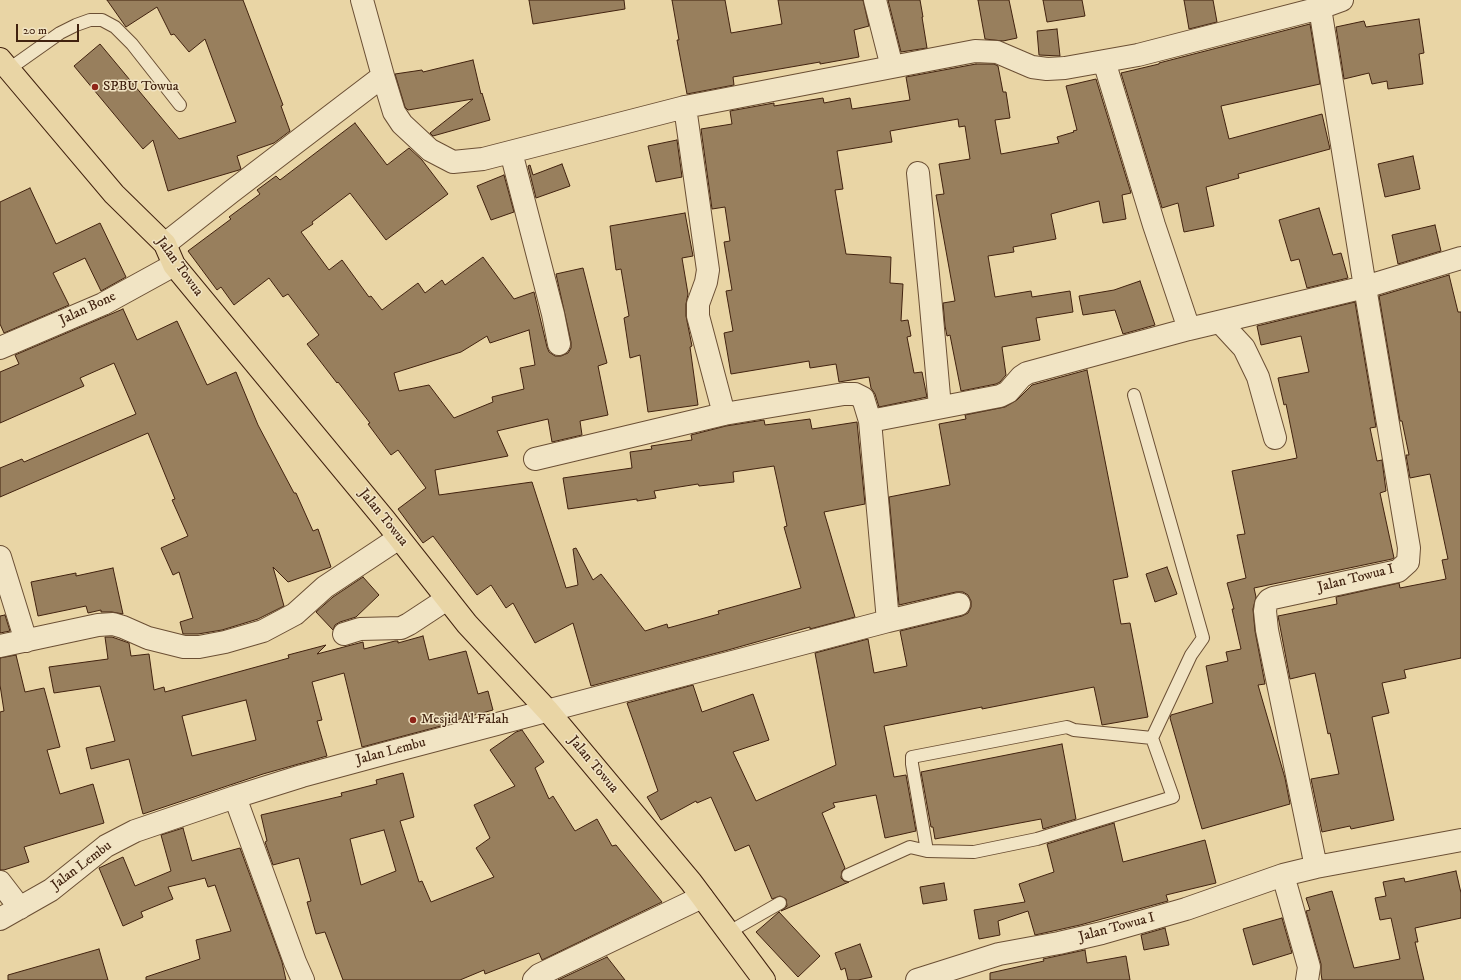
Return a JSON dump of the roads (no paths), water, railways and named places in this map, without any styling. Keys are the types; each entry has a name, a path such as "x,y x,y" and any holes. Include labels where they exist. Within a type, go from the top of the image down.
{"main road":[{"name":"Jalan Towua","path":"4,64 114,194 165,244 174,265 279,390 467,624 548,711 702,897 764,980"}],"street":[{"path":"362,0 394,112 402,124 430,150 453,162 483,159 685,107 975,51 997,52 1032,67 1046,69 1065,68 1138,55 1320,8 1342,0"},
{"path":"875,0 892,67"},
{"name":"Jalan Towua I","path":"1316,867 1267,630 1265,611 1266,604 1273,598 1398,571 1408,562 1409,548 1320,8"},
{"path":"1104,61 1154,225 1189,329"},
{"path":"165,244 383,76"},
{"path":"685,107 708,270 706,282 698,304 698,316 724,414"},
{"path":"511,152 553,314 559,344"},
{"path":"918,173 940,407"},
{"path":"870,421 1000,396 1008,392 1022,377 1027,374 1189,329 1365,286 1461,258"},
{"name":"Jalan Bone","path":"0,348 103,304 174,265"},
{"path":"1220,322 1244,348 1258,377 1275,438"},
{"path":"535,459 724,414 844,394 855,394 863,398 870,421 888,621"},
{"path":"0,646 98,625 114,624 148,638 184,646 199,646 225,642 263,631 295,614 325,588 399,538"},
{"path":"0,556 26,641"},
{"path":"344,634 360,630 401,628 410,624 447,599"},
{"name":"Jalan Lembu","path":"0,919 51,890 106,846 136,831 234,797 302,776 888,621 959,604"},
{"path":"234,797 303,980"},
{"name":"Jalan Towua I","path":"916,980 999,954 1088,937 1171,914 1283,875 1316,867 1461,840"},
{"path":"1283,875 1309,968 1307,980"},
{"path":"0,882 20,908"},
{"path":"534,980 539,975 702,897"}],"lane":[{"path":"4,64 76,25 90,20 105,20 115,27 132,44 180,105"},
{"path":"848,875 910,848 927,851 974,852 1037,839 1173,797 1152,738 1191,655 1203,638 1134,394"},
{"path":"927,851 912,757 1067,727 1074,730 1152,738"},
{"path":"729,932 780,903"}],"place":[{"name":"SPBU Towua","path":"95,87"},
{"name":"Mesjid Al Falah","path":"413,720"}]}
